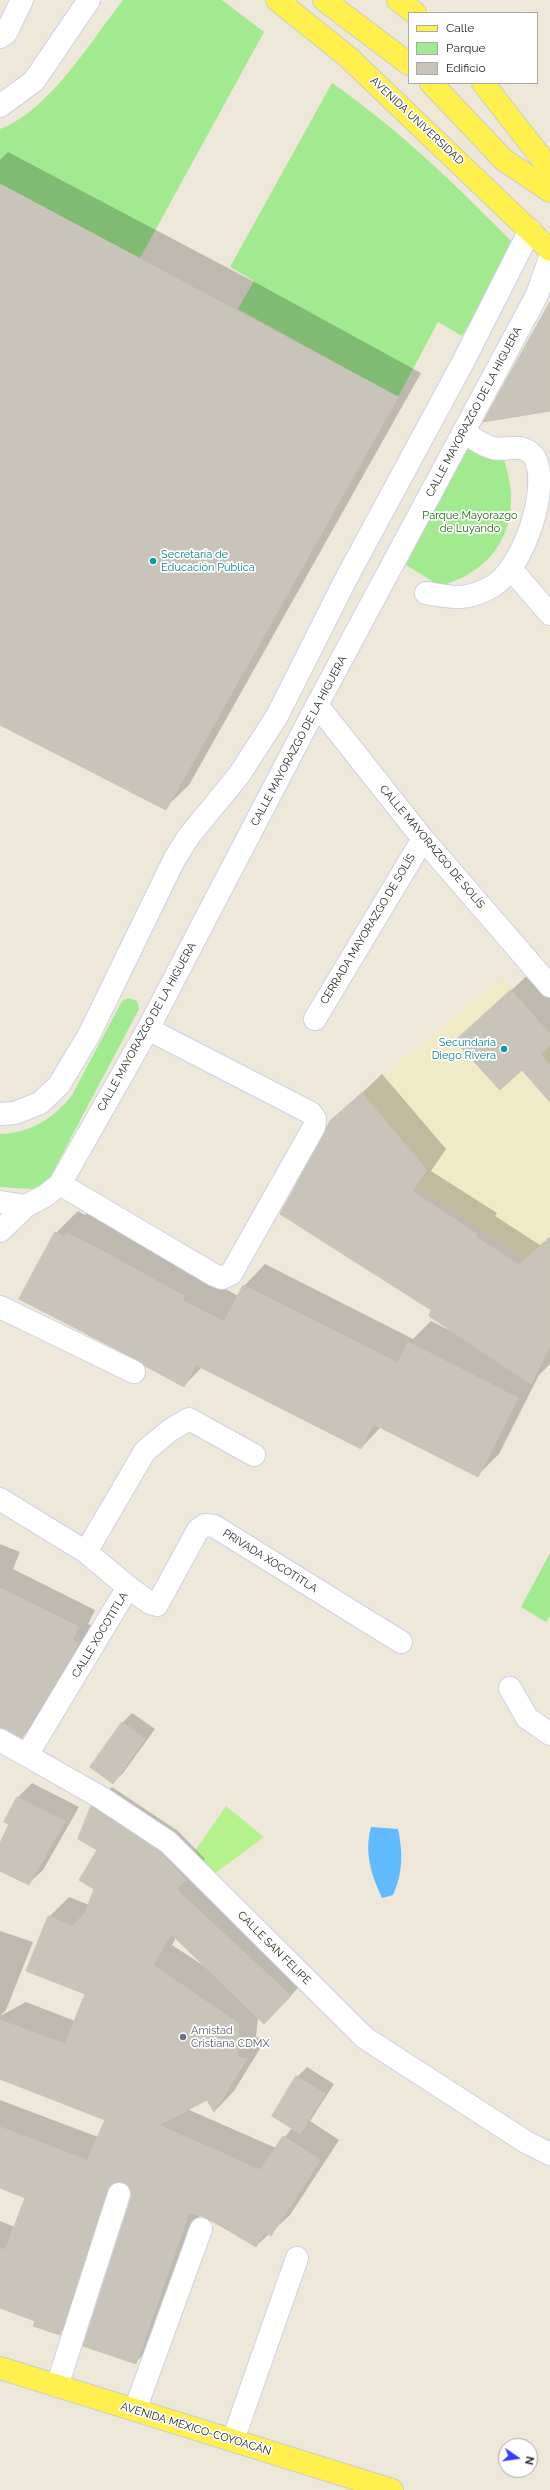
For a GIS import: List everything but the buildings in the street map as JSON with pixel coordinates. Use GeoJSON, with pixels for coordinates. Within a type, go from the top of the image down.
{"type":"FeatureCollection","features":[{"type":"Feature","properties":{"kind":"main road","name":"AVENIDA UNIVERSIDAD"},"geometry":{"type":"LineString","coordinates":[[277,0],[348,57],[550,250]]}},
{"type":"Feature","properties":{"kind":"main road"},"geometry":{"type":"LineString","coordinates":[[324,0],[408,63]]}},
{"type":"Feature","properties":{"kind":"main road"},"geometry":{"type":"LineString","coordinates":[[398,0],[414,12]]}},
{"type":"Feature","properties":{"kind":"main road"},"geometry":{"type":"LineString","coordinates":[[432,84],[504,160],[550,191]]}},
{"type":"Feature","properties":{"kind":"main road"},"geometry":{"type":"LineString","coordinates":[[484,84],[550,169]]}},
{"type":"Feature","properties":{"kind":"main road","name":"AVENIDA MÉXICO-COYOACÁN"},"geometry":{"type":"LineString","coordinates":[[0,2368],[392,2490]]}},
{"type":"Feature","properties":{"kind":"street"},"geometry":{"type":"LineString","coordinates":[[0,37],[6,33],[22,0]]}},
{"type":"Feature","properties":{"kind":"street"},"geometry":{"type":"LineString","coordinates":[[0,106],[34,81],[89,0]]}},
{"type":"Feature","properties":{"kind":"street"},"geometry":{"type":"LineString","coordinates":[[0,1114],[28,1109],[50,1095],[59,1085],[85,1041],[175,858],[189,836],[239,775],[277,716],[347,577],[462,364],[530,230]]}},
{"type":"Feature","properties":{"kind":"street","name":"CALLE MAYORAZGO DE LA HIGUERA"},"geometry":{"type":"LineString","coordinates":[[0,1231],[26,1206],[45,1196],[60,1184],[148,1029],[317,705],[537,295],[550,258]]}},
{"type":"Feature","properties":{"kind":"street"},"geometry":{"type":"LineString","coordinates":[[426,593],[456,598],[470,596],[494,585],[511,569],[537,519],[541,487],[540,473],[536,459],[527,450],[508,447],[493,449],[464,432]]}},
{"type":"Feature","properties":{"kind":"street"},"geometry":{"type":"LineString","coordinates":[[511,569],[550,614]]}},
{"type":"Feature","properties":{"kind":"street","name":"CALLE MAYORAZGO DE SOLÍS"},"geometry":{"type":"LineString","coordinates":[[317,705],[422,839],[550,986]]}},
{"type":"Feature","properties":{"kind":"street","name":"CERRADA MAYORAZGO DE SOLÍS"},"geometry":{"type":"LineString","coordinates":[[315,1019],[422,839]]}},
{"type":"Feature","properties":{"kind":"street"},"geometry":{"type":"LineString","coordinates":[[60,1184],[222,1278],[230,1274],[314,1127],[315,1119],[311,1113],[148,1029]]}},
{"type":"Feature","properties":{"kind":"street"},"geometry":{"type":"LineString","coordinates":[[0,1202],[26,1206]]}},
{"type":"Feature","properties":{"kind":"street"},"geometry":{"type":"LineString","coordinates":[[0,1307],[134,1372]]}},
{"type":"Feature","properties":{"kind":"street"},"geometry":{"type":"LineString","coordinates":[[86,1552],[145,1451],[169,1431],[189,1419],[254,1455]]}},
{"type":"Feature","properties":{"kind":"street","name":"CALLE XOCOTITLA"},"geometry":{"type":"LineString","coordinates":[[0,1499],[86,1552],[128,1587],[27,1755]]}},
{"type":"Feature","properties":{"kind":"street","name":"PRIVADA XOCOTITLA"},"geometry":{"type":"LineString","coordinates":[[128,1587],[150,1603],[157,1604],[198,1530],[206,1525],[214,1526],[401,1642]]}},
{"type":"Feature","properties":{"kind":"street"},"geometry":{"type":"LineString","coordinates":[[510,1688],[527,1718],[550,1734]]}},
{"type":"Feature","properties":{"kind":"street","name":"CALLE SAN FELIPE"},"geometry":{"type":"LineString","coordinates":[[0,1740],[100,1797],[168,1842],[365,2038],[526,2142],[550,2154]]}},
{"type":"Feature","properties":{"kind":"street"},"geometry":{"type":"LineString","coordinates":[[57,2386],[119,2194]]}},
{"type":"Feature","properties":{"kind":"street"},"geometry":{"type":"LineString","coordinates":[[135,2410],[201,2229]]}},
{"type":"Feature","properties":{"kind":"street"},"geometry":{"type":"LineString","coordinates":[[233,2440],[297,2258]]}},
{"type":"Feature","properties":{"kind":"shaded area"},"geometry":{"type":"Polygon","coordinates":[[[502,977],[550,1034],[550,1276],[326,1128],[331,1120],[361,1093],[502,977]]]}},
{"type":"Feature","properties":{"kind":"green space"},"geometry":{"type":"Polygon","coordinates":[[[123,0],[222,0],[264,32],[140,258],[0,184],[0,129],[18,120],[36,107],[52,91],[83,54],[123,0]]]}},
{"type":"Feature","properties":{"kind":"green space"},"geometry":{"type":"Polygon","coordinates":[[[332,83],[405,140],[471,201],[515,245],[462,336],[438,322],[398,397],[238,309],[254,281],[230,267],[332,83]]]}},
{"type":"Feature","properties":{"kind":"green space","name":"Parque Mayorazgo de Luyando"},"geometry":{"type":"Polygon","coordinates":[[[469,443],[504,460],[509,482],[511,502],[509,521],[502,539],[492,554],[479,567],[461,578],[440,586],[406,565],[469,443]]]}},
{"type":"Feature","properties":{"kind":"green space"},"geometry":{"type":"Polygon","coordinates":[[[129,998],[137,1001],[139,1009],[46,1185],[30,1189],[0,1187],[0,1134],[22,1131],[31,1128],[49,1118],[65,1104],[72,1095],[122,1001],[129,998]]]}},
{"type":"Feature","properties":{"kind":"green space"},"geometry":{"type":"Polygon","coordinates":[[[550,1553],[550,1616],[546,1622],[521,1607],[550,1553]]]}},
{"type":"Feature","properties":{"kind":"green space"},"geometry":{"type":"Polygon","coordinates":[[[226,1806],[264,1837],[214,1874],[195,1851],[226,1806]]]}},
{"type":"Feature","properties":{"kind":"water"},"geometry":{"type":"Polygon","coordinates":[[[371,1827],[398,1829],[400,1838],[401,1862],[399,1879],[393,1895],[382,1898],[370,1863],[368,1846],[371,1827]]]}},
{"type":"Feature","properties":{"kind":"place","name":"Secretaría de Educación Pública"},"geometry":{"type":"Point","coordinates":[153,561]}},
{"type":"Feature","properties":{"kind":"place","name":"Secundaria Diego Rivera"},"geometry":{"type":"Point","coordinates":[504,1049]}},
{"type":"Feature","properties":{"kind":"place","name":"Amistad Cristiana CDMX"},"geometry":{"type":"Point","coordinates":[183,2037]}}]}
